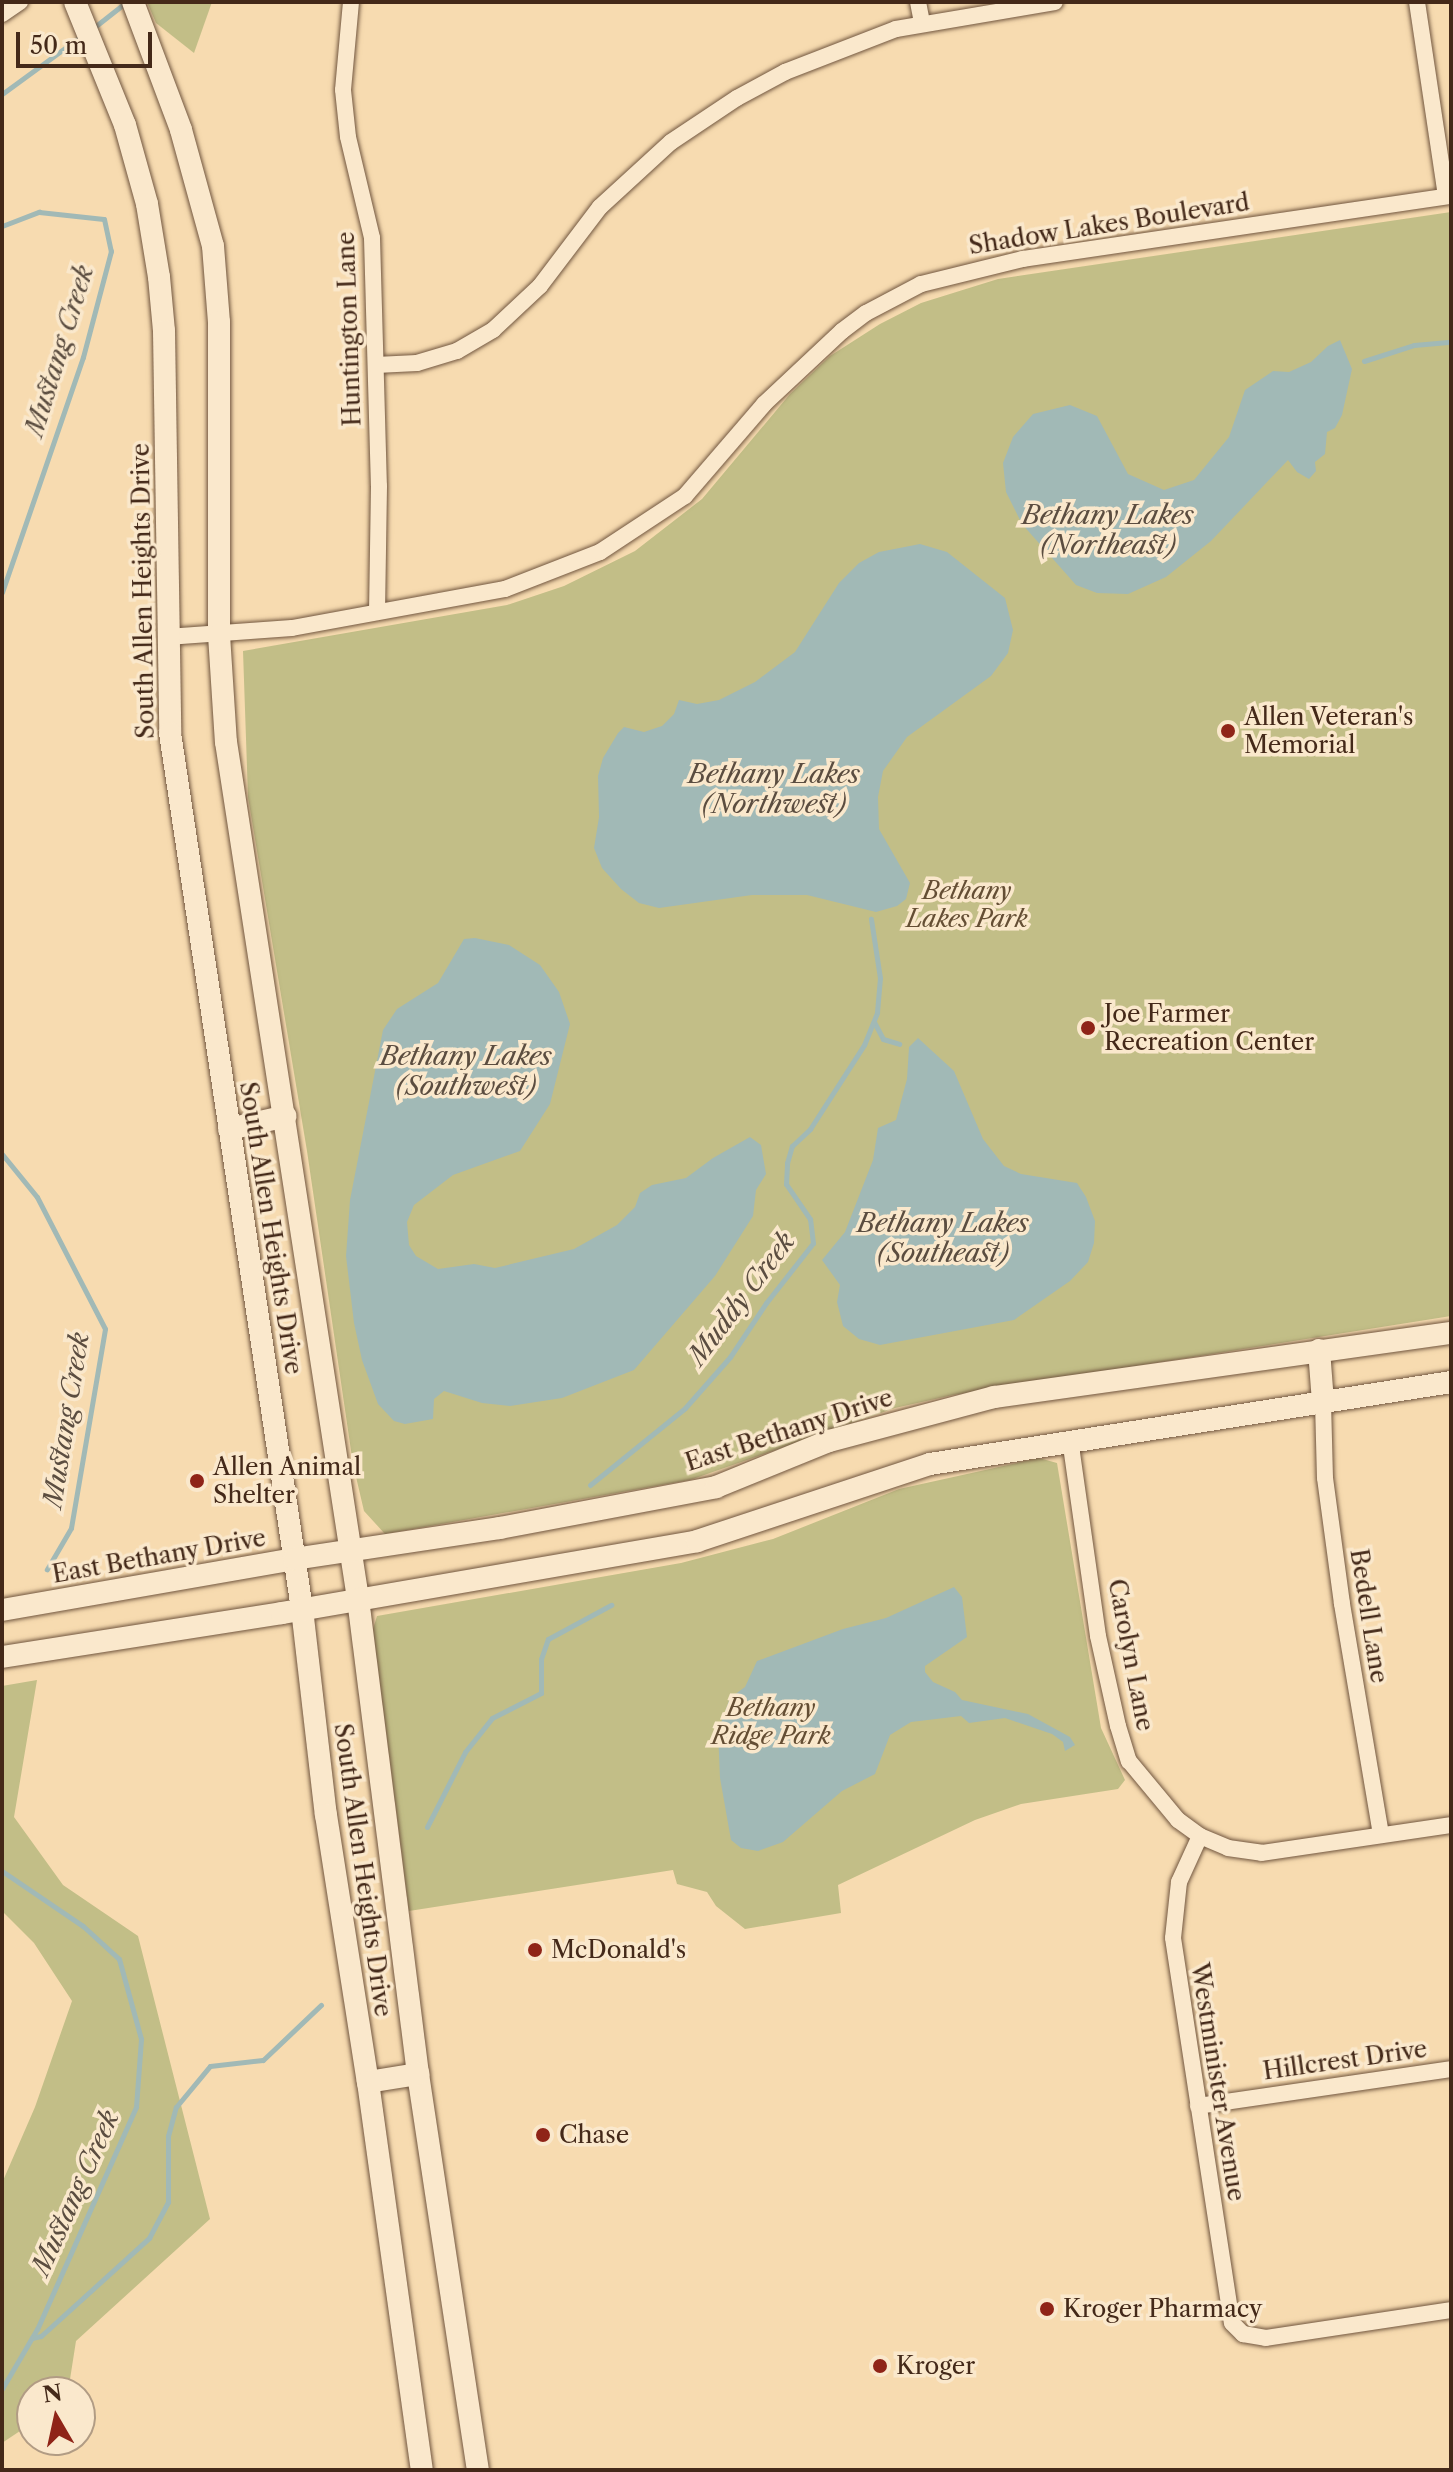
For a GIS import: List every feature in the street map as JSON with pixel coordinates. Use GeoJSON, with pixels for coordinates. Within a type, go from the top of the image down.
{"type":"FeatureCollection","features":[{"type":"Feature","properties":{"kind":"main road","name":"South Allen Heights Drive"},"geometry":{"type":"LineString","coordinates":[[75,2],[125,125],[147,204],[159,277],[164,331],[170,733],[302,1609],[326,1815],[368,2082],[422,2470]]}},
{"type":"Feature","properties":{"kind":"main road","name":"South Allen Heights Drive"},"geometry":{"type":"LineString","coordinates":[[133,2],[181,130],[213,246],[219,322],[219,635],[228,757],[286,1116],[358,1599],[418,2074],[478,2470]]}},
{"type":"Feature","properties":{"kind":"main road"},"geometry":{"type":"LineString","coordinates":[[229,1129],[286,1116]]}},
{"type":"Feature","properties":{"kind":"main road","name":"East Bethany Drive"},"geometry":{"type":"LineString","coordinates":[[2,1610],[294,1559],[500,1528],[716,1487],[829,1441],[994,1397],[1451,1333]]}},
{"type":"Feature","properties":{"kind":"main road"},"geometry":{"type":"LineString","coordinates":[[1319,1350],[1323,1402]]}},
{"type":"Feature","properties":{"kind":"main road"},"geometry":{"type":"LineString","coordinates":[[2,1657],[697,1541],[930,1464],[1070,1439],[1451,1382]]}},
{"type":"Feature","properties":{"kind":"main road"},"geometry":{"type":"LineString","coordinates":[[368,2082],[418,2074]]}},
{"type":"Feature","properties":{"kind":"main road"},"geometry":{"type":"LineString","coordinates":[[415,2426],[432,2470]]}},
{"type":"Feature","properties":{"kind":"street"},"geometry":{"type":"LineString","coordinates":[[2,14],[20,2]]}},
{"type":"Feature","properties":{"kind":"street","name":"Huntington Lane"},"geometry":{"type":"LineString","coordinates":[[351,2],[343,90],[348,137],[372,238],[377,610]]}},
{"type":"Feature","properties":{"kind":"street"},"geometry":{"type":"LineString","coordinates":[[918,2],[922,22]]}},
{"type":"Feature","properties":{"kind":"street"},"geometry":{"type":"LineString","coordinates":[[376,365],[431,359],[457,351],[493,330],[540,286],[600,207],[671,142],[737,98],[824,55],[922,22],[1055,2]]}},
{"type":"Feature","properties":{"kind":"street"},"geometry":{"type":"LineString","coordinates":[[1417,2],[1448,196]]}},
{"type":"Feature","properties":{"kind":"street","name":"Shadow Lakes Boulevard"},"geometry":{"type":"LineString","coordinates":[[167,637],[292,628],[505,589],[600,552],[685,496],[764,404],[842,331],[866,313],[921,284],[1023,259],[1448,196]]}},
{"type":"Feature","properties":{"kind":"street","name":"Bedell Lane"},"geometry":{"type":"LineString","coordinates":[[1323,1402],[1325,1478],[1381,1835]]}},
{"type":"Feature","properties":{"kind":"street","name":"Carolyn Lane"},"geometry":{"type":"LineString","coordinates":[[1070,1439],[1098,1636],[1109,1691],[1129,1761],[1178,1820],[1200,1836],[1228,1848],[1262,1853],[1451,1825]]}},
{"type":"Feature","properties":{"kind":"street","name":"Westminister Avenue"},"geometry":{"type":"LineString","coordinates":[[1200,1836],[1179,1882],[1173,1938],[1228,2315],[1243,2334],[1252,2338],[1451,2310]]}},
{"type":"Feature","properties":{"kind":"street","name":"Hillcrest Drive"},"geometry":{"type":"LineString","coordinates":[[1198,2106],[1451,2069]]}},
{"type":"Feature","properties":{"kind":"green space"},"geometry":{"type":"Polygon","coordinates":[[[147,2],[212,2],[194,53],[156,23],[147,2]]]}},
{"type":"Feature","properties":{"kind":"green space","name":"Bethany Lakes Park"},"geometry":{"type":"Polygon","coordinates":[[[1451,212],[1451,1316],[953,1395],[895,1408],[690,1480],[385,1534],[364,1511],[353,1464],[307,1151],[248,797],[243,651],[507,605],[564,586],[635,551],[702,499],[790,394],[830,356],[880,324],[921,303],[998,279],[1451,212]]]}},
{"type":"Feature","properties":{"kind":"green space","name":"Bethany Ridge Park"},"geometry":{"type":"Polygon","coordinates":[[[1039,1458],[1057,1463],[1101,1728],[1125,1780],[1118,1789],[1021,1804],[975,1820],[838,1885],[841,1913],[745,1929],[716,1906],[707,1892],[677,1884],[673,1870],[409,1911],[373,1629],[377,1616],[681,1563],[773,1539],[899,1489],[1039,1458]]]}},
{"type":"Feature","properties":{"kind":"green space"},"geometry":{"type":"Polygon","coordinates":[[[37,1680],[14,1817],[63,1885],[138,1936],[210,2219],[76,2341],[71,2376],[16,2376],[16,2434],[2,2443],[2,2183],[35,2107],[72,2001],[34,1943],[2,1911],[2,1686],[37,1680]]]}},
{"type":"Feature","properties":{"kind":"water","name":"Bethany Lakes (Northeast)"},"geometry":{"type":"Polygon","coordinates":[[[1340,340],[1352,369],[1342,415],[1335,428],[1327,432],[1325,454],[1315,462],[1316,471],[1309,479],[1297,472],[1288,460],[1211,541],[1166,577],[1128,594],[1097,593],[1076,585],[1022,524],[1006,492],[1003,463],[1013,437],[1033,414],[1070,405],[1097,416],[1128,474],[1164,490],[1194,480],[1229,437],[1245,390],[1273,371],[1289,372],[1311,362],[1328,346],[1340,340]]]}},
{"type":"Feature","properties":{"kind":"water","name":"Bethany Lakes (Northwest)"},"geometry":{"type":"Polygon","coordinates":[[[920,544],[947,552],[1005,598],[1013,630],[1008,653],[991,676],[907,737],[883,771],[878,797],[879,829],[910,883],[906,899],[897,906],[876,912],[807,895],[752,895],[659,908],[639,903],[621,889],[602,868],[594,848],[599,817],[598,776],[603,758],[618,733],[624,727],[644,732],[662,726],[674,714],[679,700],[697,704],[719,700],[755,682],[795,652],[839,583],[859,563],[879,552],[920,544]]]}},
{"type":"Feature","properties":{"kind":"water","name":"Bethany Lakes (Southwest)"},"geometry":{"type":"Polygon","coordinates":[[[475,938],[509,945],[540,965],[559,992],[570,1024],[550,1104],[520,1151],[453,1175],[414,1205],[407,1222],[409,1245],[416,1256],[438,1269],[474,1264],[495,1268],[574,1249],[617,1225],[635,1207],[640,1193],[652,1185],[686,1178],[750,1137],[761,1145],[766,1174],[756,1190],[753,1216],[715,1276],[634,1370],[562,1398],[510,1406],[482,1403],[444,1391],[434,1399],[433,1419],[405,1424],[394,1421],[378,1404],[362,1360],[346,1256],[350,1200],[383,1030],[397,1009],[438,983],[464,939],[475,938]]]}},
{"type":"Feature","properties":{"kind":"water","name":"Bethany Lakes (Southeast)"},"geometry":{"type":"Polygon","coordinates":[[[918,1038],[954,1071],[983,1139],[1004,1166],[1021,1174],[1077,1183],[1095,1221],[1094,1243],[1088,1262],[1070,1281],[1014,1320],[880,1345],[859,1339],[843,1326],[837,1302],[840,1285],[822,1260],[845,1232],[873,1160],[878,1128],[896,1120],[907,1079],[909,1047],[918,1038]]]}},
{"type":"Feature","properties":{"kind":"water"},"geometry":{"type":"Polygon","coordinates":[[[954,1587],[962,1597],[967,1637],[925,1666],[925,1672],[933,1682],[955,1692],[962,1700],[1028,1714],[1070,1737],[1075,1745],[1065,1751],[1063,1742],[1052,1734],[1005,1718],[969,1723],[961,1716],[911,1722],[890,1735],[875,1774],[842,1791],[783,1842],[758,1851],[741,1848],[731,1840],[720,1778],[718,1731],[730,1698],[745,1687],[757,1661],[843,1629],[886,1618],[954,1587]]]}},
{"type":"Feature","properties":{"kind":"waterway","name":"Mustang Creek"},"geometry":{"type":"LineString","coordinates":[[92,29],[125,3]]}},
{"type":"Feature","properties":{"kind":"waterway","name":"Mustang Creek"},"geometry":{"type":"LineString","coordinates":[[2,94],[80,37]]}},
{"type":"Feature","properties":{"kind":"waterway","name":"Mustang Creek"},"geometry":{"type":"LineString","coordinates":[[2,226],[39,212],[104,219],[111,251],[83,357],[2,592]]}},
{"type":"Feature","properties":{"kind":"waterway","name":"Muddy Creek"},"geometry":{"type":"LineString","coordinates":[[1364,361],[1414,345],[1451,342]]}},
{"type":"Feature","properties":{"kind":"waterway","name":"Muddy Creek"},"geometry":{"type":"LineString","coordinates":[[590,1485],[685,1408],[730,1357],[766,1303],[813,1243],[810,1219],[786,1184],[787,1163],[792,1146],[810,1129],[864,1045],[877,1012],[880,978],[871,919]]}},
{"type":"Feature","properties":{"kind":"waterway","name":"Muddy Creek"},"geometry":{"type":"LineString","coordinates":[[874,1022],[883,1039],[899,1044]]}},
{"type":"Feature","properties":{"kind":"waterway","name":"Mustang Creek"},"geometry":{"type":"LineString","coordinates":[[2,1154],[37,1197],[105,1329],[71,1528],[47,1569]]}},
{"type":"Feature","properties":{"kind":"waterway","name":"Muddy Creek"},"geometry":{"type":"LineString","coordinates":[[427,1827],[465,1752],[492,1718],[541,1693],[541,1659],[548,1639],[611,1605]]}},
{"type":"Feature","properties":{"kind":"waterway","name":"Mustang Creek"},"geometry":{"type":"LineString","coordinates":[[2,1871],[83,1926],[119,1959],[141,2039],[136,2107],[37,2329],[2,2389]]}},
{"type":"Feature","properties":{"kind":"waterway","name":"Muddy Creek"},"geometry":{"type":"LineString","coordinates":[[32,2338],[41,2336],[149,2238],[168,2202],[168,2136],[176,2107],[210,2066],[263,2060],[321,2005]]}},
{"type":"Feature","properties":{"kind":"place","name":"Allen Veteran's Memorial"},"geometry":{"type":"Point","coordinates":[1228,731]}},
{"type":"Feature","properties":{"kind":"place","name":"Joe Farmer Recreation Center"},"geometry":{"type":"Point","coordinates":[1088,1028]}},
{"type":"Feature","properties":{"kind":"place","name":"Allen Animal Shelter"},"geometry":{"type":"Point","coordinates":[197,1481]}},
{"type":"Feature","properties":{"kind":"place","name":"McDonald's"},"geometry":{"type":"Point","coordinates":[535,1950]}},
{"type":"Feature","properties":{"kind":"place","name":"Chase"},"geometry":{"type":"Point","coordinates":[543,2135]}},
{"type":"Feature","properties":{"kind":"place","name":"Kroger Pharmacy"},"geometry":{"type":"Point","coordinates":[1047,2309]}},
{"type":"Feature","properties":{"kind":"place","name":"Kroger"},"geometry":{"type":"Point","coordinates":[880,2366]}}]}
